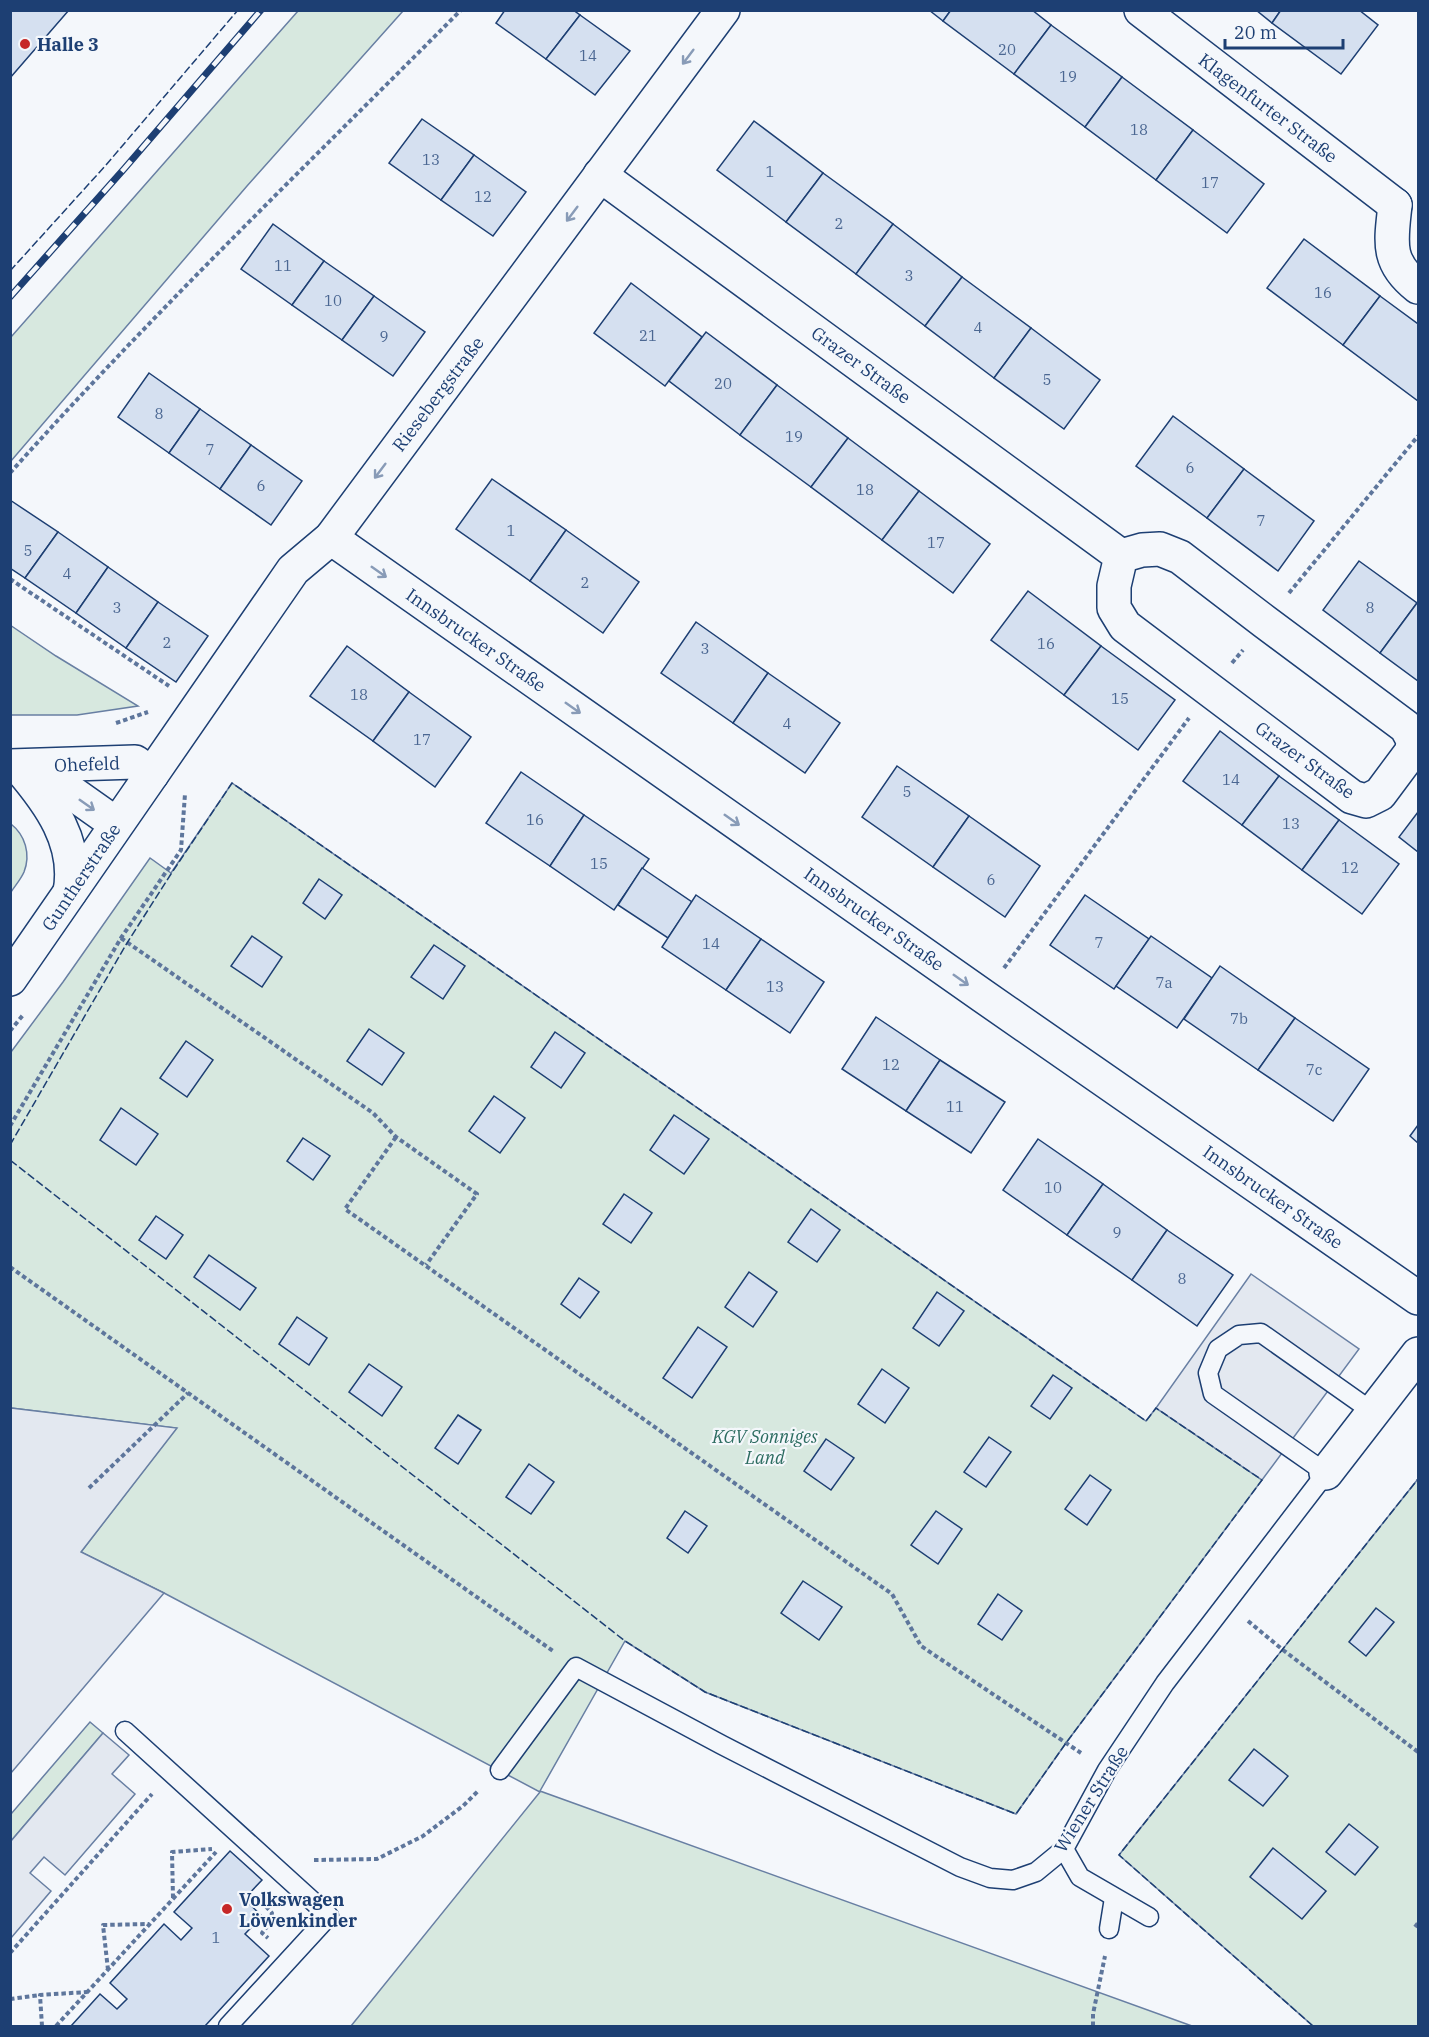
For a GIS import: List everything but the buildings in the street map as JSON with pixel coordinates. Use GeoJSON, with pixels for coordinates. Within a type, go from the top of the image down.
{"type":"FeatureCollection","features":[{"type":"Feature","properties":{"kind":"street","name":"Riesebergstraße"},"geometry":{"type":"LineString","coordinates":[[152,774],[293,570],[331,538],[723,10]]}},
{"type":"Feature","properties":{"kind":"street","name":"Klagenfurter Straße"},"geometry":{"type":"LineString","coordinates":[[1141,10],[1407,203],[1392,233],[1394,261],[1405,276],[1419,287]]}},
{"type":"Feature","properties":{"kind":"street","name":"Grazer Straße"},"geometry":{"type":"LineString","coordinates":[[600,175],[1121,556]]}},
{"type":"Feature","properties":{"kind":"street","name":"Innsbrucker Straße"},"geometry":{"type":"LineString","coordinates":[[331,538],[973,989],[1419,1298]]}},
{"type":"Feature","properties":{"kind":"street","name":"Grazer Straße"},"geometry":{"type":"LineString","coordinates":[[1160,549],[1180,557],[1406,727],[1413,740],[1412,751],[1380,794],[1366,801],[1352,797],[1125,626],[1114,609],[1114,586],[1121,556],[1142,550],[1160,549]]}},
{"type":"Feature","properties":{"kind":"street","name":"Ohefeld"},"geometry":{"type":"LineString","coordinates":[[15,767],[60,763],[135,762],[152,774]]}},
{"type":"Feature","properties":{"kind":"street","name":"Ohefeld"},"geometry":{"type":"LineString","coordinates":[[15,767],[58,783],[116,824]]}},
{"type":"Feature","properties":{"kind":"street","name":"Ohefeld"},"geometry":{"type":"LineString","coordinates":[[15,767],[51,806],[66,838],[72,865],[73,880],[70,892]]}},
{"type":"Feature","properties":{"kind":"street","name":"Guntherstraße"},"geometry":{"type":"LineString","coordinates":[[10,979],[152,774]]}},
{"type":"Feature","properties":{"kind":"street","name":"Wiener Straße"},"geometry":{"type":"LineString","coordinates":[[1326,1473],[1419,1354]]}},
{"type":"Feature","properties":{"kind":"lane"},"geometry":{"type":"LineString","coordinates":[[1326,1473],[1213,1394],[1208,1373],[1218,1349],[1239,1335],[1261,1333],[1373,1412]]}},
{"type":"Feature","properties":{"kind":"lane","name":"Wiener Straße"},"geometry":{"type":"LineString","coordinates":[[576,1667],[960,1867],[990,1878],[1013,1880],[1036,1872],[1064,1849],[1107,1770],[1165,1683],[1326,1473]]}},
{"type":"Feature","properties":{"kind":"lane"},"geometry":{"type":"LineString","coordinates":[[500,1770],[576,1667]]}},
{"type":"Feature","properties":{"kind":"lane"},"geometry":{"type":"LineString","coordinates":[[125,1731],[329,1916],[228,2026]]}},
{"type":"Feature","properties":{"kind":"lane"},"geometry":{"type":"LineString","coordinates":[[1064,1849],[1080,1876],[1149,1917]]}},
{"type":"Feature","properties":{"kind":"lane"},"geometry":{"type":"LineString","coordinates":[[1109,1929],[1114,1898]]}},
{"type":"Feature","properties":{"kind":"path"},"geometry":{"type":"LineString","coordinates":[[10,473],[75,401],[209,261],[461,10]]}},
{"type":"Feature","properties":{"kind":"path"},"geometry":{"type":"LineString","coordinates":[[10,579],[198,705]]}},
{"type":"Feature","properties":{"kind":"path"},"geometry":{"type":"LineString","coordinates":[[110,724],[151,711]]}},
{"type":"Feature","properties":{"kind":"path"},"geometry":{"type":"LineString","coordinates":[[10,1126],[121,938],[181,850],[185,788]]}},
{"type":"Feature","properties":{"kind":"path"},"geometry":{"type":"LineString","coordinates":[[121,938],[373,1113],[396,1137],[477,1194],[426,1265]]}},
{"type":"Feature","properties":{"kind":"path"},"geometry":{"type":"LineString","coordinates":[[396,1137],[345,1209],[892,1594],[921,1646],[1107,1770]]}},
{"type":"Feature","properties":{"kind":"path"},"geometry":{"type":"LineString","coordinates":[[10,1267],[576,1667]]}},
{"type":"Feature","properties":{"kind":"path"},"geometry":{"type":"LineString","coordinates":[[88,1488],[188,1393]]}},
{"type":"Feature","properties":{"kind":"path"},"geometry":{"type":"LineString","coordinates":[[1227,1603],[1283,1650],[1419,1752]]}},
{"type":"Feature","properties":{"kind":"path"},"geometry":{"type":"LineString","coordinates":[[56,2026],[173,1899],[218,1849],[172,1852],[173,1899]]}},
{"type":"Feature","properties":{"kind":"path"},"geometry":{"type":"LineString","coordinates":[[108,1970],[103,1925],[150,1924]]}},
{"type":"Feature","properties":{"kind":"path"},"geometry":{"type":"LineString","coordinates":[[1093,2026],[1093,2014],[1109,1929]]}},
{"type":"Feature","properties":{"kind":"path"},"geometry":{"type":"LineString","coordinates":[[10,1999],[87,1992]]}},
{"type":"Feature","properties":{"kind":"path"},"geometry":{"type":"LineString","coordinates":[[40,1995],[42,2026]]}},
{"type":"Feature","properties":{"kind":"green space"},"geometry":{"type":"Polygon","coordinates":[[[298,11],[403,11],[247,186],[11,461],[11,337],[298,11]]]}},
{"type":"Feature","properties":{"kind":"green space"},"geometry":{"type":"Polygon","coordinates":[[[10,625],[138,706],[77,715],[11,715],[10,625]]]}},
{"type":"Feature","properties":{"kind":"green space","name":"KGV Sonniges Land"},"geometry":{"type":"Polygon","coordinates":[[[232,783],[1146,1421],[1156,1408],[1262,1480],[1066,1743],[1016,1814],[705,1692],[625,1641],[540,1791],[1192,2026],[351,2026],[540,1792],[164,1593],[81,1552],[176,1428],[11,1408],[11,1052],[150,858],[171,873],[232,783]]]}},
{"type":"Feature","properties":{"kind":"green space"},"geometry":{"type":"Polygon","coordinates":[[[11,824],[23,839],[27,858],[24,872],[11,892],[11,824]]]}},
{"type":"Feature","properties":{"kind":"green space"},"geometry":{"type":"Polygon","coordinates":[[[1418,1479],[1418,2026],[1313,2026],[1119,1855],[1418,1479]]]}},
{"type":"Feature","properties":{"kind":"green space"},"geometry":{"type":"Polygon","coordinates":[[[90,1722],[103,1733],[11,1841],[11,1814],[90,1722]]]}},
{"type":"Feature","properties":{"kind":"shaded area"},"geometry":{"type":"Polygon","coordinates":[[[1251,1274],[1359,1349],[1262,1480],[1156,1408],[1251,1274]]]}},
{"type":"Feature","properties":{"kind":"shaded area"},"geometry":{"type":"Polygon","coordinates":[[[11,1408],[177,1428],[81,1552],[164,1593],[11,1773],[11,1408]]]}},
{"type":"Feature","properties":{"kind":"shaded area"},"geometry":{"type":"Polygon","coordinates":[[[103,1733],[129,1755],[112,1774],[135,1794],[65,1875],[44,1857],[30,1873],[51,1891],[11,1938],[11,1841],[103,1733]]]}},
{"type":"Feature","properties":{"kind":"railway"},"geometry":{"type":"LineString","coordinates":[[10,297],[261,10]]}},
{"type":"Feature","properties":{"kind":"fence"},"geometry":{"type":"LineString","coordinates":[[10,271],[106,165],[238,10]]}},
{"type":"Feature","properties":{"kind":"fence"},"geometry":{"type":"LineString","coordinates":[[10,1145],[127,943],[232,783],[1146,1421],[1156,1408],[1262,1480],[1066,1743],[1016,1814],[705,1692],[625,1641],[10,1160]]}},
{"type":"Feature","properties":{"kind":"fence"},"geometry":{"type":"LineString","coordinates":[[1313,2026],[1119,1855],[1418,1479]]}},
{"type":"Feature","properties":{"kind":"place","name":"Halle 3"},"geometry":{"type":"Point","coordinates":[25,44]}},
{"type":"Feature","properties":{"kind":"place","name":"Volkswagen Löwenkinder"},"geometry":{"type":"Point","coordinates":[227,1909]}}]}
